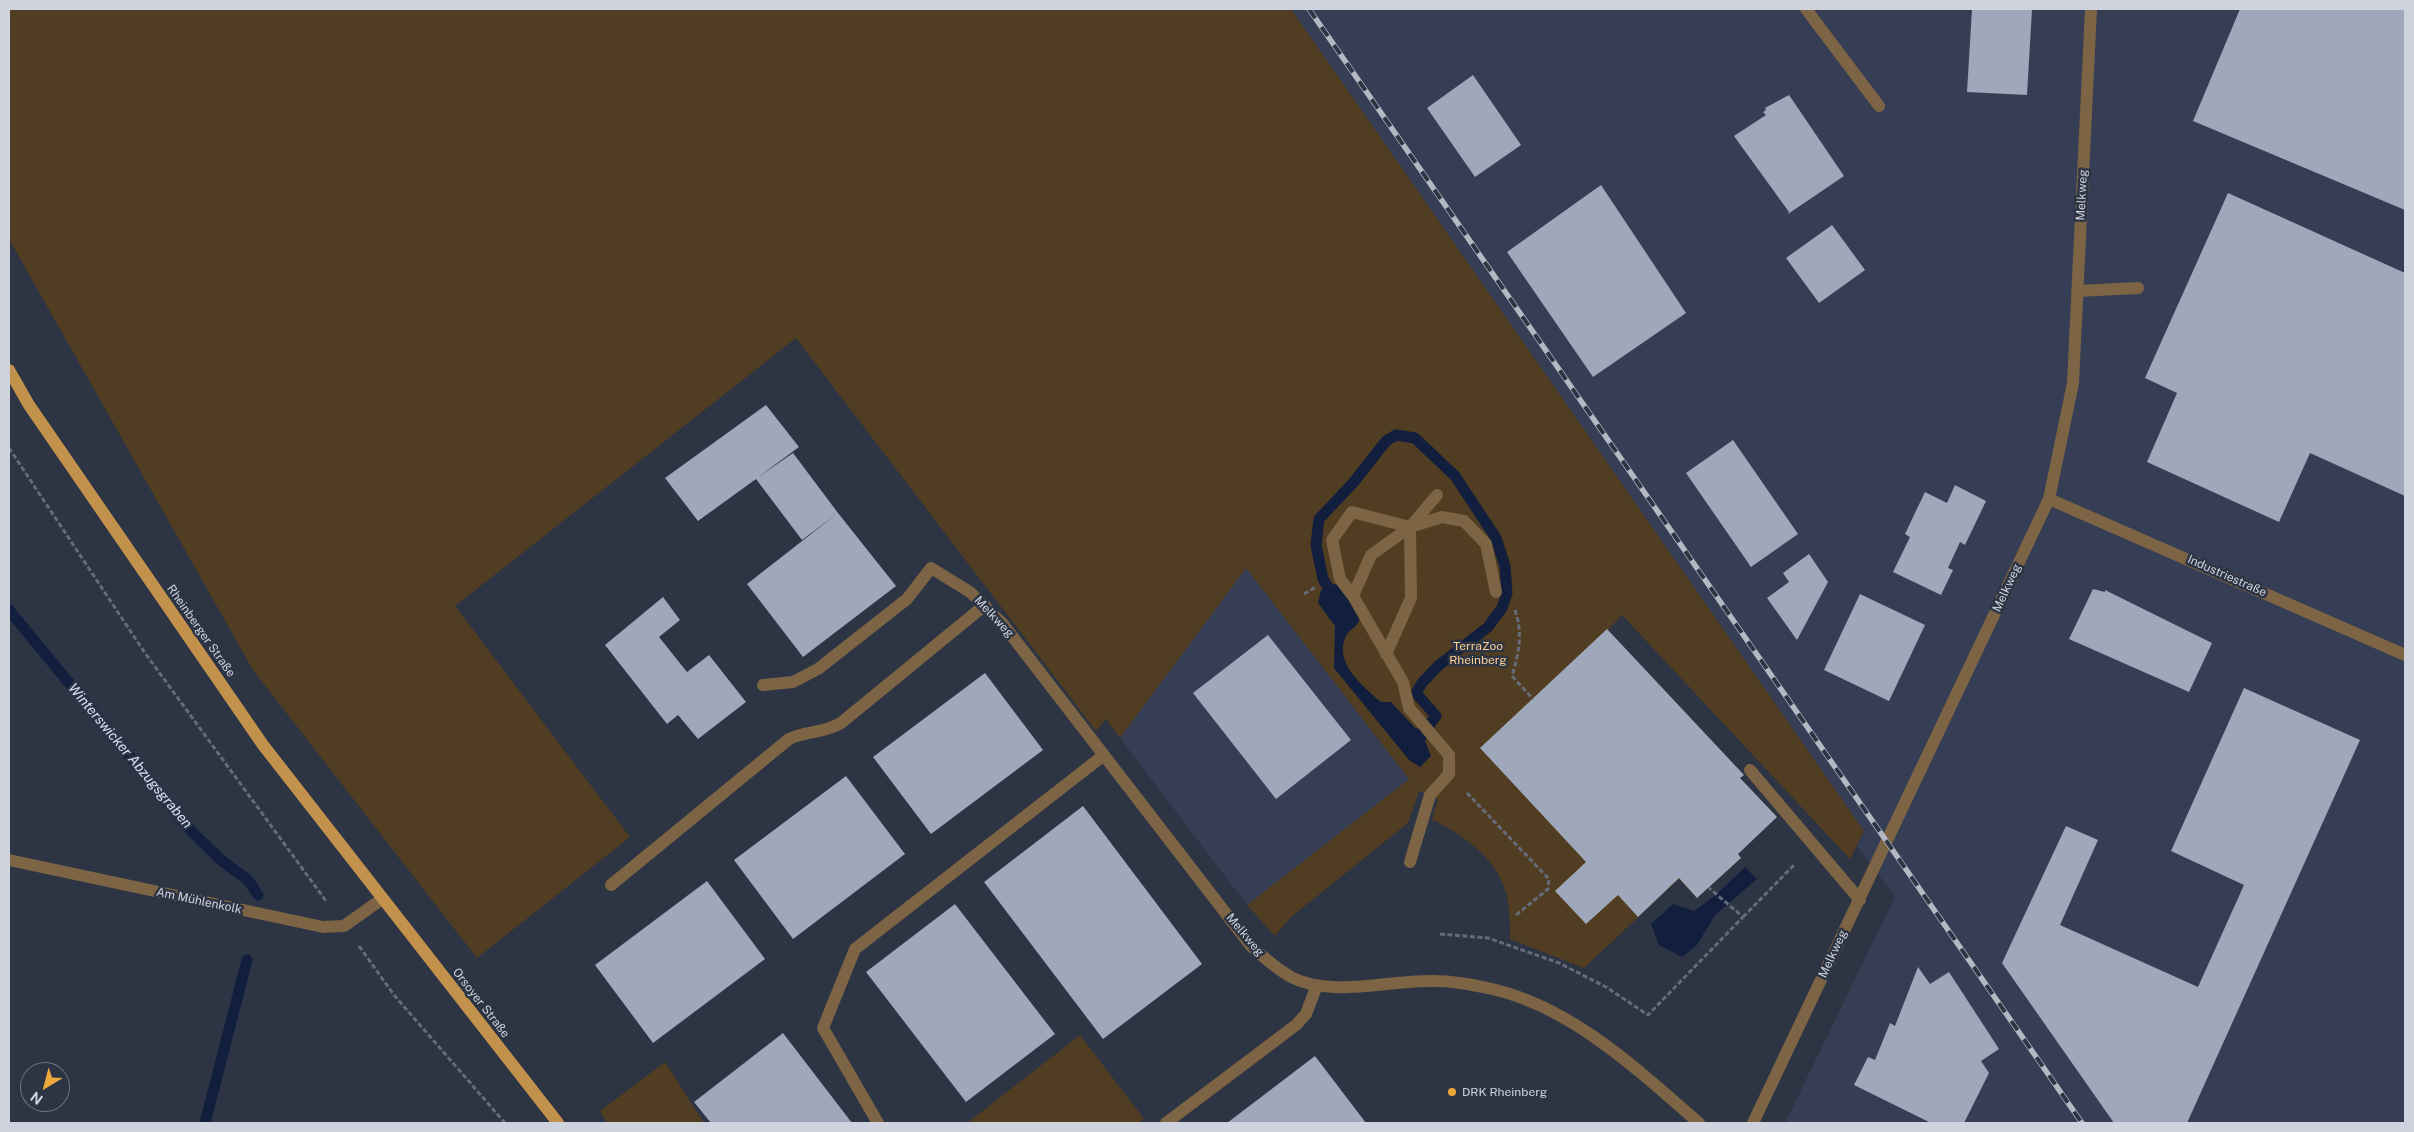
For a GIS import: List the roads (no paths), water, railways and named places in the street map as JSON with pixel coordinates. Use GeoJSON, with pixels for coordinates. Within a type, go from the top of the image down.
{"type":"FeatureCollection","features":[{"type":"Feature","properties":{"kind":"main road","name":"Rheinberger Straße"},"geometry":{"type":"LineString","coordinates":[[9,370],[29,405],[263,745],[382,900]]}},
{"type":"Feature","properties":{"kind":"main road","name":"Orsoyer Straße"},"geometry":{"type":"LineString","coordinates":[[382,900],[558,1123]]}},
{"type":"Feature","properties":{"kind":"street"},"geometry":{"type":"LineString","coordinates":[[1806,9],[1879,106]]}},
{"type":"Feature","properties":{"kind":"street","name":"Melkweg"},"geometry":{"type":"LineString","coordinates":[[1753,1123],[2049,499],[2073,383],[2091,9]]}},
{"type":"Feature","properties":{"kind":"street"},"geometry":{"type":"LineString","coordinates":[[2077,291],[2138,288]]}},
{"type":"Feature","properties":{"kind":"street"},"geometry":{"type":"LineString","coordinates":[[1353,596],[1371,554],[1410,527],[1437,495]]}},
{"type":"Feature","properties":{"kind":"street","name":"Industriestraße"},"geometry":{"type":"LineString","coordinates":[[2049,499],[2405,655]]}},
{"type":"Feature","properties":{"kind":"street"},"geometry":{"type":"LineString","coordinates":[[1410,862],[1430,795],[1449,774],[1449,755],[1431,731],[1409,708],[1402,682],[1353,596],[1340,579],[1332,540],[1352,512],[1410,527],[1442,517],[1464,521],[1486,544],[1496,592]]}},
{"type":"Feature","properties":{"kind":"street"},"geometry":{"type":"LineString","coordinates":[[1386,654],[1411,598],[1410,527]]}},
{"type":"Feature","properties":{"kind":"street","name":"Melkweg"},"geometry":{"type":"LineString","coordinates":[[764,685],[793,682],[818,670],[907,599],[930,568],[955,581],[985,605],[1002,623],[1251,946],[1274,968],[1295,979],[1317,985],[1345,986],[1436,981],[1492,989],[1534,1003],[1579,1028],[1618,1054],[1699,1123]]}},
{"type":"Feature","properties":{"kind":"street"},"geometry":{"type":"LineString","coordinates":[[611,885],[789,739],[800,734],[821,732],[841,723],[985,605]]}},
{"type":"Feature","properties":{"kind":"street"},"geometry":{"type":"LineString","coordinates":[[878,1123],[822,1028],[855,949],[1104,755]]}},
{"type":"Feature","properties":{"kind":"street"},"geometry":{"type":"LineString","coordinates":[[1750,770],[1860,900]]}},
{"type":"Feature","properties":{"kind":"street","name":"Am Mühlenkolk"},"geometry":{"type":"LineString","coordinates":[[9,860],[323,928],[344,926],[382,900]]}},
{"type":"Feature","properties":{"kind":"street"},"geometry":{"type":"LineString","coordinates":[[1166,1123],[1296,1025],[1306,1014],[1317,985]]}},
{"type":"Feature","properties":{"kind":"waterway"},"geometry":{"type":"LineString","coordinates":[[1328,587],[1323,579],[1316,545],[1319,519],[1353,483],[1386,441],[1396,435],[1415,438],[1455,476],[1496,538],[1505,566],[1507,593],[1502,608],[1488,627],[1438,666],[1422,683],[1416,693],[1436,716],[1424,732]]}},
{"type":"Feature","properties":{"kind":"waterway","name":"Winterswicker Abzugsgraben"},"geometry":{"type":"LineString","coordinates":[[9,610],[192,832],[221,860],[248,880],[258,895]]}},
{"type":"Feature","properties":{"kind":"waterway","name":"Winterswicker Abzugsgraben"},"geometry":{"type":"LineString","coordinates":[[205,1123],[247,960]]}},
{"type":"Feature","properties":{"kind":"railway"},"geometry":{"type":"LineString","coordinates":[[1309,9],[2082,1123]]}},
{"type":"Feature","properties":{"kind":"place","name":"DRK Rheinberg"},"geometry":{"type":"Point","coordinates":[1452,1092]}},
{"type":"Feature","properties":{"kind":"park label","name":"TerraZoo Rheinberg"},"geometry":{"type":"Point","coordinates":[1478,653]}}]}
